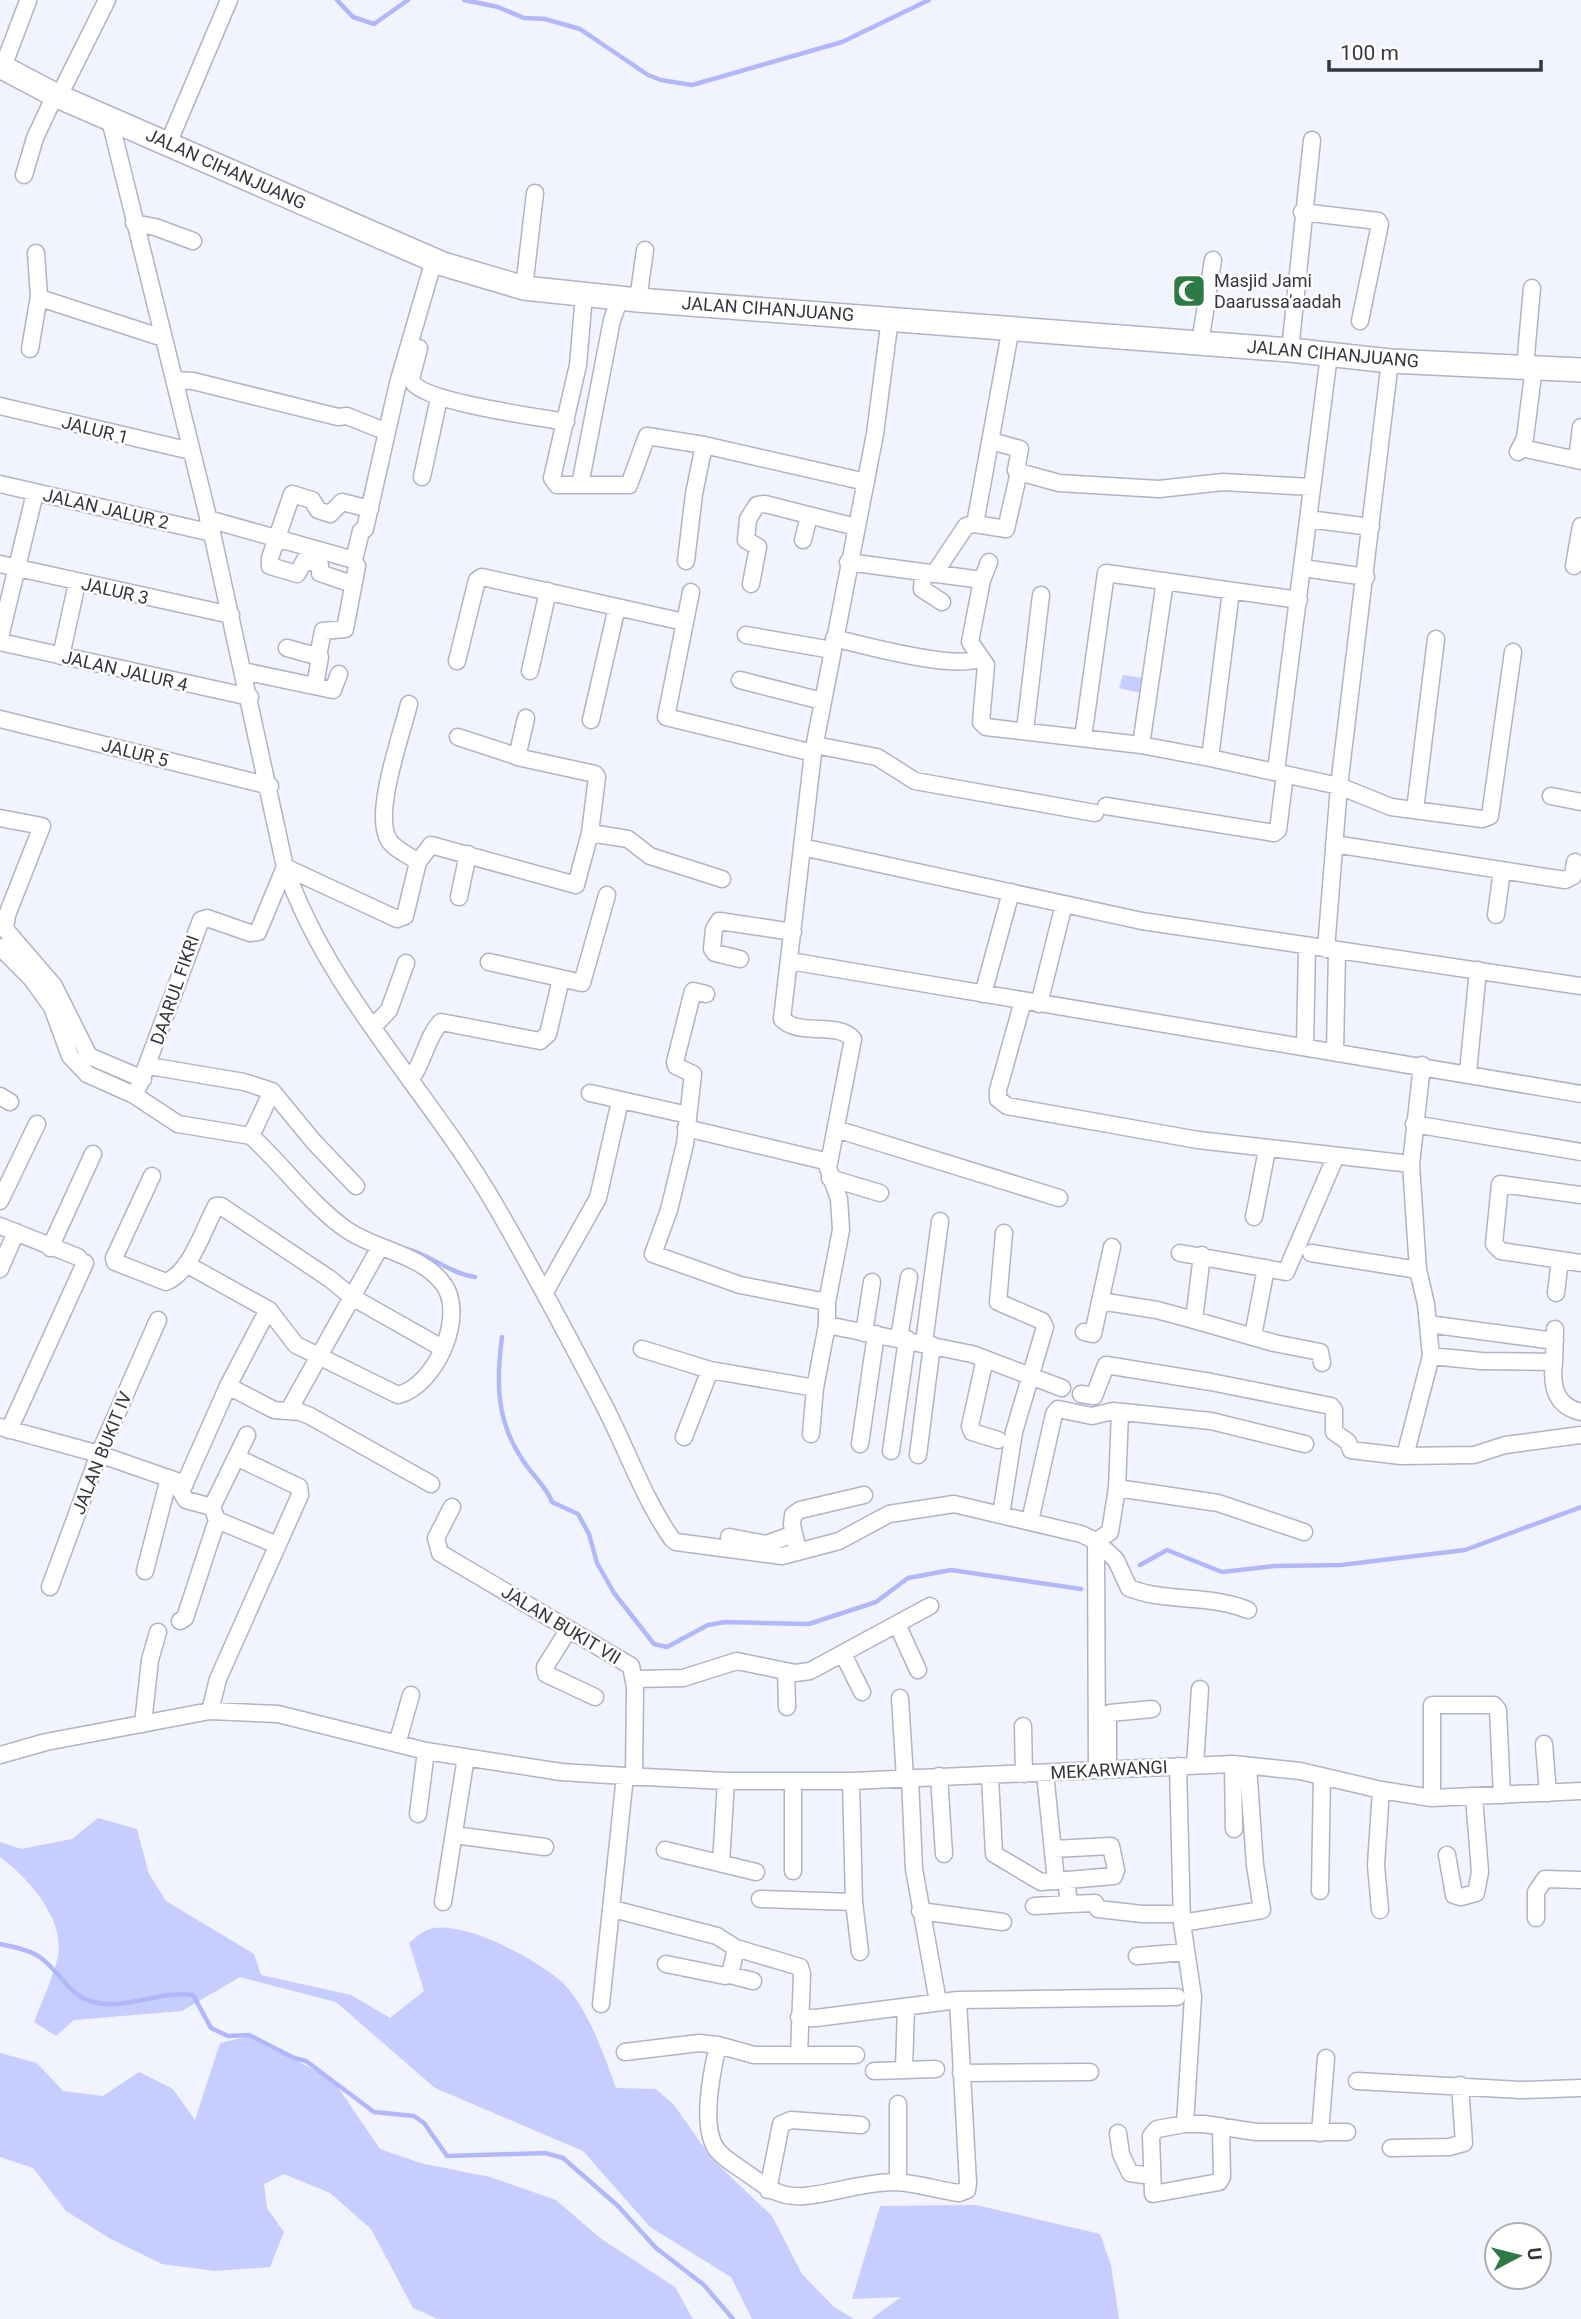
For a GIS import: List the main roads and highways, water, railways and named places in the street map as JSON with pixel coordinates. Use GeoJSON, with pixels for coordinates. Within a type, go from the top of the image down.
{"type":"FeatureCollection","features":[{"type":"Feature","properties":{"kind":"main road","name":"JALAN CIHANJUANG"},"geometry":{"type":"LineString","coordinates":[[2,66],[57,95],[438,262],[524,288],[629,299],[1290,350],[1390,361],[1581,370]]}},
{"type":"Feature","properties":{"kind":"waterway"},"geometry":{"type":"LineString","coordinates":[[337,0],[353,17],[374,24],[408,0]]}},
{"type":"Feature","properties":{"kind":"waterway"},"geometry":{"type":"LineString","coordinates":[[464,0],[498,7],[524,18],[545,19],[580,29],[648,75],[692,85],[842,42],[929,0]]}},
{"type":"Feature","properties":{"kind":"waterway"},"geometry":{"type":"LineString","coordinates":[[97,1070],[137,1088]]}},
{"type":"Feature","properties":{"kind":"waterway"},"geometry":{"type":"LineString","coordinates":[[406,1249],[456,1272],[475,1277]]}},
{"type":"Feature","properties":{"kind":"waterway"},"geometry":{"type":"LineString","coordinates":[[502,1337],[500,1402],[515,1447],[552,1502],[578,1514],[589,1534],[597,1563],[614,1593],[654,1644],[667,1647],[708,1625],[725,1622],[809,1624],[876,1602],[908,1578],[951,1570],[1081,1589]]}},
{"type":"Feature","properties":{"kind":"waterway"},"geometry":{"type":"LineString","coordinates":[[1140,1565],[1167,1550],[1222,1572],[1275,1566],[1341,1565],[1465,1550],[1581,1507]]}},
{"type":"Feature","properties":{"kind":"waterway"},"geometry":{"type":"LineString","coordinates":[[0,1944],[37,1955],[70,1988],[90,2001],[115,2004],[167,1995],[193,1995],[211,2028],[228,2036],[249,2035],[294,2058],[306,2061],[374,2112],[414,2116],[424,2123],[447,2156],[545,2153],[563,2158],[618,2206],[656,2248],[704,2285],[733,2319]]}},
{"type":"Feature","properties":{"kind":"place","name":"Masjid Jami Daarussa'aadah"},"geometry":{"type":"Point","coordinates":[1189,291]}}]}
